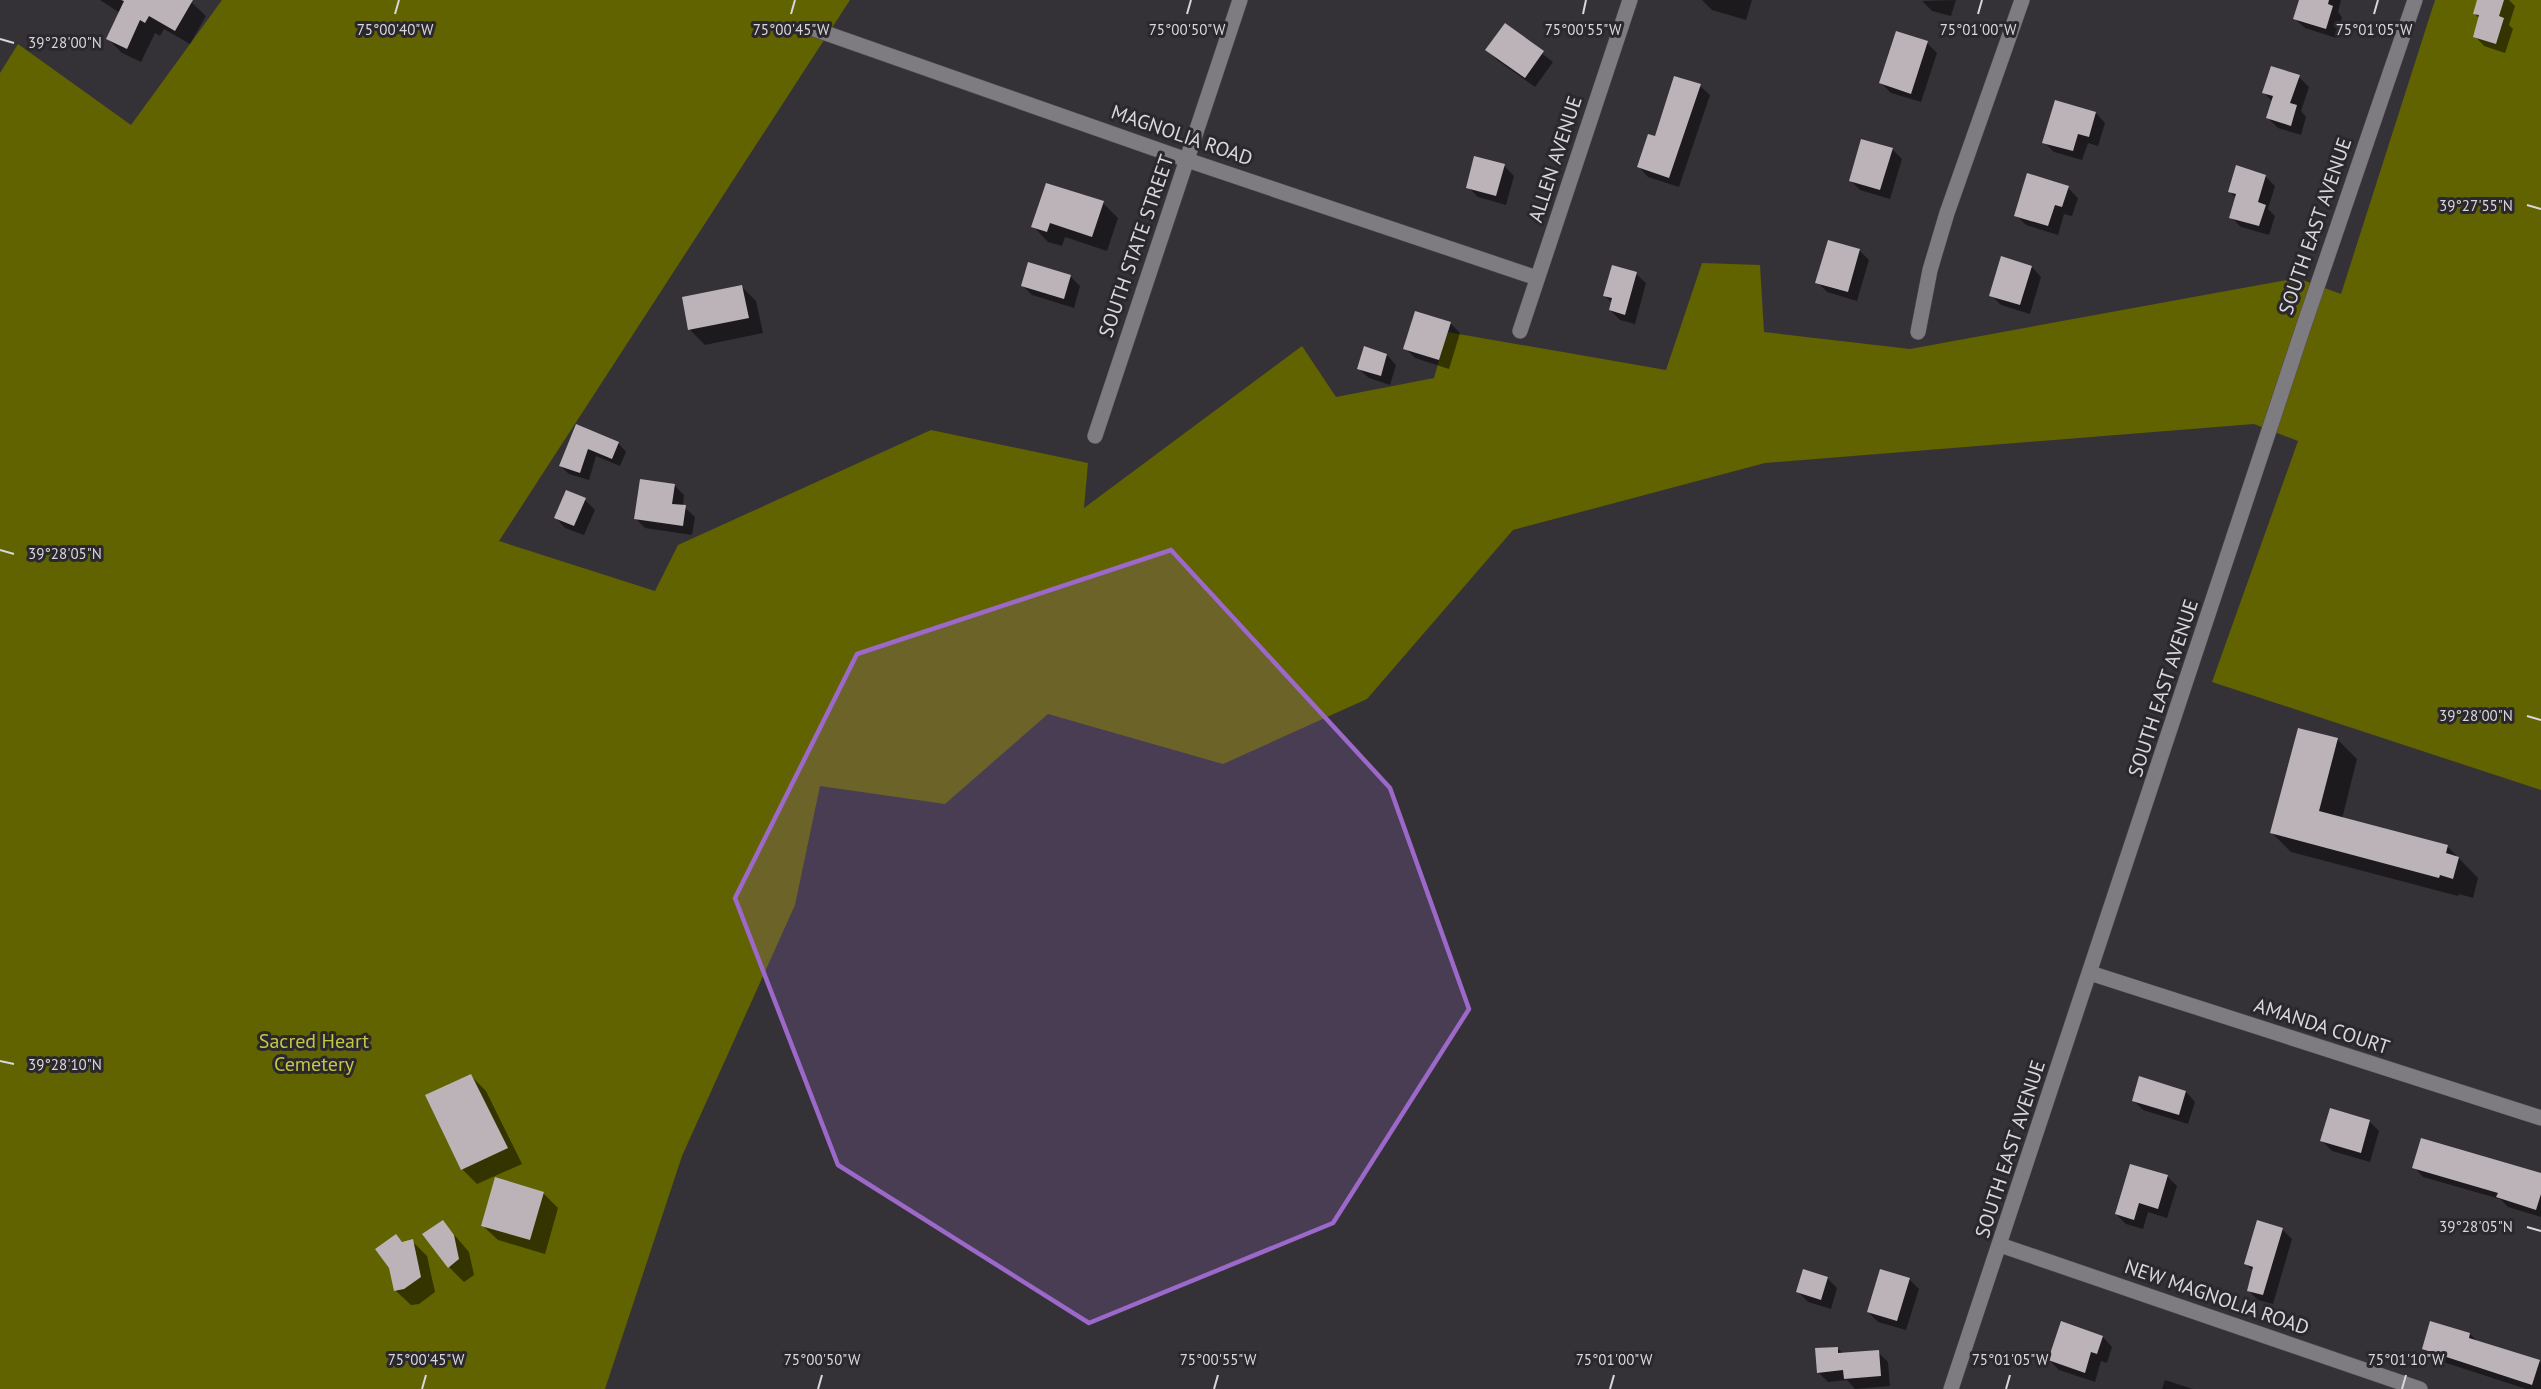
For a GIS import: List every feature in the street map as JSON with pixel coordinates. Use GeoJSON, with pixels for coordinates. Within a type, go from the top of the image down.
{"type":"FeatureCollection","features":[{"type":"Feature","properties":{"kind":"street","name":"SOUTH STATE STREET"},"geometry":{"type":"LineString","coordinates":[[1095,436],[1240,0]]}},
{"type":"Feature","properties":{"kind":"street","name":"ALLEN AVENUE"},"geometry":{"type":"LineString","coordinates":[[1520,331],[1630,0]]}},
{"type":"Feature","properties":{"kind":"street"},"geometry":{"type":"LineString","coordinates":[[1918,332],[1930,270],[1960,175],[2022,0]]}},
{"type":"Feature","properties":{"kind":"street","name":"SOUTH EAST AVENUE"},"geometry":{"type":"LineString","coordinates":[[1952,1389],[2304,324],[2415,0]]}},
{"type":"Feature","properties":{"kind":"street","name":"MAGNOLIA ROAD"},"geometry":{"type":"LineString","coordinates":[[814,29],[1538,278]]}},
{"type":"Feature","properties":{"kind":"street","name":"AMANDA COURT"},"geometry":{"type":"LineString","coordinates":[[2090,973],[2541,1118]]}},
{"type":"Feature","properties":{"kind":"street","name":"NEW MAGNOLIA ROAD"},"geometry":{"type":"LineString","coordinates":[[2000,1245],[2420,1389]]}},
{"type":"Feature","properties":{"kind":"highlighted area"},"geometry":{"type":"Polygon","coordinates":[[[1171,550],[1390,788],[1469,1009],[1333,1223],[1089,1323],[838,1165],[735,898],[857,654],[1171,550]]]}},
{"type":"Feature","properties":{"kind":"green space","name":"Sacred Heart Cemetery"},"geometry":{"type":"Polygon","coordinates":[[[222,0],[850,0],[499,541],[655,591],[678,545],[931,430],[1088,463],[1084,508],[1302,346],[1336,397],[1434,378],[1447,332],[1666,370],[1702,263],[1760,265],[1764,332],[1910,349],[2297,278],[2341,294],[2435,0],[2541,0],[2541,790],[2212,682],[2298,441],[2254,424],[1765,463],[1513,530],[1367,699],[1223,764],[1048,714],[945,804],[820,786],[795,905],[682,1156],[605,1389],[0,1389],[0,73],[18,44],[131,125],[222,0]]]}},
{"type":"Feature","properties":{"kind":"building"},"geometry":{"type":"Polygon","coordinates":[[[121,0],[193,0],[175,31],[149,16],[145,23],[140,20],[127,49],[106,39],[124,1],[121,0]]]}},
{"type":"Feature","properties":{"kind":"building"},"geometry":{"type":"Polygon","coordinates":[[[2299,0],[2329,0],[2328,4],[2333,6],[2326,29],[2293,19],[2299,0]]]}},
{"type":"Feature","properties":{"kind":"building"},"geometry":{"type":"Polygon","coordinates":[[[2477,0],[2504,0],[2499,16],[2504,18],[2496,44],[2473,37],[2479,15],[2473,14],[2477,0]]]}},
{"type":"Feature","properties":{"kind":"building"},"geometry":{"type":"Polygon","coordinates":[[[1505,23],[1544,51],[1525,78],[1485,50],[1505,23]]]}},
{"type":"Feature","properties":{"kind":"building"},"geometry":{"type":"Polygon","coordinates":[[[1896,31],[1928,41],[1911,94],[1879,83],[1896,31]]]}},
{"type":"Feature","properties":{"kind":"building"},"geometry":{"type":"Polygon","coordinates":[[[2271,66],[2300,75],[2290,103],[2297,105],[2291,126],[2266,118],[2273,96],[2262,93],[2271,66]]]}},
{"type":"Feature","properties":{"kind":"building"},"geometry":{"type":"Polygon","coordinates":[[[1674,76],[1701,84],[1669,178],[1637,167],[1648,134],[1655,136],[1674,76]]]}},
{"type":"Feature","properties":{"kind":"building"},"geometry":{"type":"Polygon","coordinates":[[[2055,100],[2096,112],[2089,137],[2078,134],[2073,151],[2042,143],[2055,100]]]}},
{"type":"Feature","properties":{"kind":"building"},"geometry":{"type":"Polygon","coordinates":[[[1861,139],[1893,148],[1880,190],[1849,181],[1861,139]]]}},
{"type":"Feature","properties":{"kind":"building"},"geometry":{"type":"Polygon","coordinates":[[[1474,156],[1505,164],[1496,196],[1466,188],[1474,156]]]}},
{"type":"Feature","properties":{"kind":"building"},"geometry":{"type":"Polygon","coordinates":[[[2236,165],[2266,175],[2258,202],[2266,205],[2259,226],[2229,218],[2236,194],[2228,192],[2236,165]]]}},
{"type":"Feature","properties":{"kind":"building"},"geometry":{"type":"Polygon","coordinates":[[[2027,173],[2069,186],[2062,207],[2055,205],[2048,226],[2014,216],[2027,173]]]}},
{"type":"Feature","properties":{"kind":"building"},"geometry":{"type":"Polygon","coordinates":[[[1046,183],[1104,201],[1092,237],[1050,223],[1047,232],[1031,227],[1046,183]]]}},
{"type":"Feature","properties":{"kind":"building"},"geometry":{"type":"Polygon","coordinates":[[[1828,240],[1860,249],[1848,292],[1815,283],[1828,240]]]}},
{"type":"Feature","properties":{"kind":"building"},"geometry":{"type":"Polygon","coordinates":[[[2001,256],[2032,266],[2020,305],[1989,296],[2001,256]]]}},
{"type":"Feature","properties":{"kind":"building"},"geometry":{"type":"Polygon","coordinates":[[[1028,262],[1071,275],[1064,299],[1021,286],[1028,262]]]}},
{"type":"Feature","properties":{"kind":"building"},"geometry":{"type":"Polygon","coordinates":[[[1612,265],[1637,272],[1625,315],[1609,310],[1612,298],[1603,296],[1612,265]]]}},
{"type":"Feature","properties":{"kind":"building"},"geometry":{"type":"Polygon","coordinates":[[[742,285],[749,318],[688,330],[682,297],[742,285]]]}},
{"type":"Feature","properties":{"kind":"building"},"geometry":{"type":"Polygon","coordinates":[[[1415,311],[1451,322],[1439,360],[1403,349],[1415,311]]]}},
{"type":"Feature","properties":{"kind":"building"},"geometry":{"type":"Polygon","coordinates":[[[1364,346],[1387,354],[1381,376],[1357,369],[1364,346]]]}},
{"type":"Feature","properties":{"kind":"building"},"geometry":{"type":"Polygon","coordinates":[[[576,424],[619,442],[612,459],[588,449],[580,473],[559,466],[576,424]]]}},
{"type":"Feature","properties":{"kind":"building"},"geometry":{"type":"Polygon","coordinates":[[[640,479],[675,484],[672,504],[686,505],[683,526],[634,519],[640,479]]]}},
{"type":"Feature","properties":{"kind":"building"},"geometry":{"type":"Polygon","coordinates":[[[566,490],[586,498],[574,526],[554,518],[566,490]]]}},
{"type":"Feature","properties":{"kind":"building"},"geometry":{"type":"Polygon","coordinates":[[[2298,728],[2338,738],[2319,811],[2448,845],[2446,853],[2459,857],[2453,879],[2440,875],[2439,878],[2270,833],[2298,728]]]}},
{"type":"Feature","properties":{"kind":"building"},"geometry":{"type":"Polygon","coordinates":[[[471,1074],[508,1148],[461,1170],[425,1095],[471,1074]]]}},
{"type":"Feature","properties":{"kind":"building"},"geometry":{"type":"Polygon","coordinates":[[[2139,1076],[2186,1091],[2179,1115],[2132,1101],[2139,1076]]]}},
{"type":"Feature","properties":{"kind":"building"},"geometry":{"type":"Polygon","coordinates":[[[2330,1108],[2370,1120],[2361,1153],[2320,1141],[2330,1108]]]}},
{"type":"Feature","properties":{"kind":"building"},"geometry":{"type":"Polygon","coordinates":[[[2421,1138],[2541,1173],[2541,1194],[2536,1210],[2496,1197],[2498,1193],[2412,1168],[2421,1138]]]}},
{"type":"Feature","properties":{"kind":"building"},"geometry":{"type":"Polygon","coordinates":[[[2130,1164],[2168,1175],[2158,1209],[2139,1203],[2134,1220],[2115,1214],[2130,1164]]]}},
{"type":"Feature","properties":{"kind":"building"},"geometry":{"type":"Polygon","coordinates":[[[495,1177],[544,1192],[530,1240],[481,1226],[495,1177]]]}},
{"type":"Feature","properties":{"kind":"building"},"geometry":{"type":"Polygon","coordinates":[[[443,1220],[454,1235],[459,1259],[448,1268],[422,1234],[443,1220]]]}},
{"type":"Feature","properties":{"kind":"building"},"geometry":{"type":"Polygon","coordinates":[[[2257,1220],[2283,1228],[2263,1295],[2247,1291],[2253,1267],[2244,1264],[2257,1220]]]}},
{"type":"Feature","properties":{"kind":"building"},"geometry":{"type":"Polygon","coordinates":[[[396,1234],[402,1242],[413,1239],[421,1277],[404,1289],[394,1291],[389,1268],[375,1249],[396,1234]]]}},
{"type":"Feature","properties":{"kind":"building"},"geometry":{"type":"Polygon","coordinates":[[[1803,1269],[1828,1277],[1821,1300],[1796,1292],[1803,1269]]]}},
{"type":"Feature","properties":{"kind":"building"},"geometry":{"type":"Polygon","coordinates":[[[1880,1269],[1910,1278],[1897,1321],[1867,1312],[1880,1269]]]}},
{"type":"Feature","properties":{"kind":"building"},"geometry":{"type":"Polygon","coordinates":[[[2061,1321],[2103,1336],[2097,1354],[2091,1352],[2085,1373],[2048,1360],[2061,1321]]]}},
{"type":"Feature","properties":{"kind":"building"},"geometry":{"type":"Polygon","coordinates":[[[2430,1321],[2470,1333],[2469,1338],[2540,1360],[2532,1385],[2422,1349],[2430,1321]]]}},
{"type":"Feature","properties":{"kind":"building"},"geometry":{"type":"Polygon","coordinates":[[[1838,1347],[1838,1353],[1879,1350],[1881,1376],[1844,1379],[1843,1370],[1817,1373],[1815,1348],[1838,1347]]]}}]}
